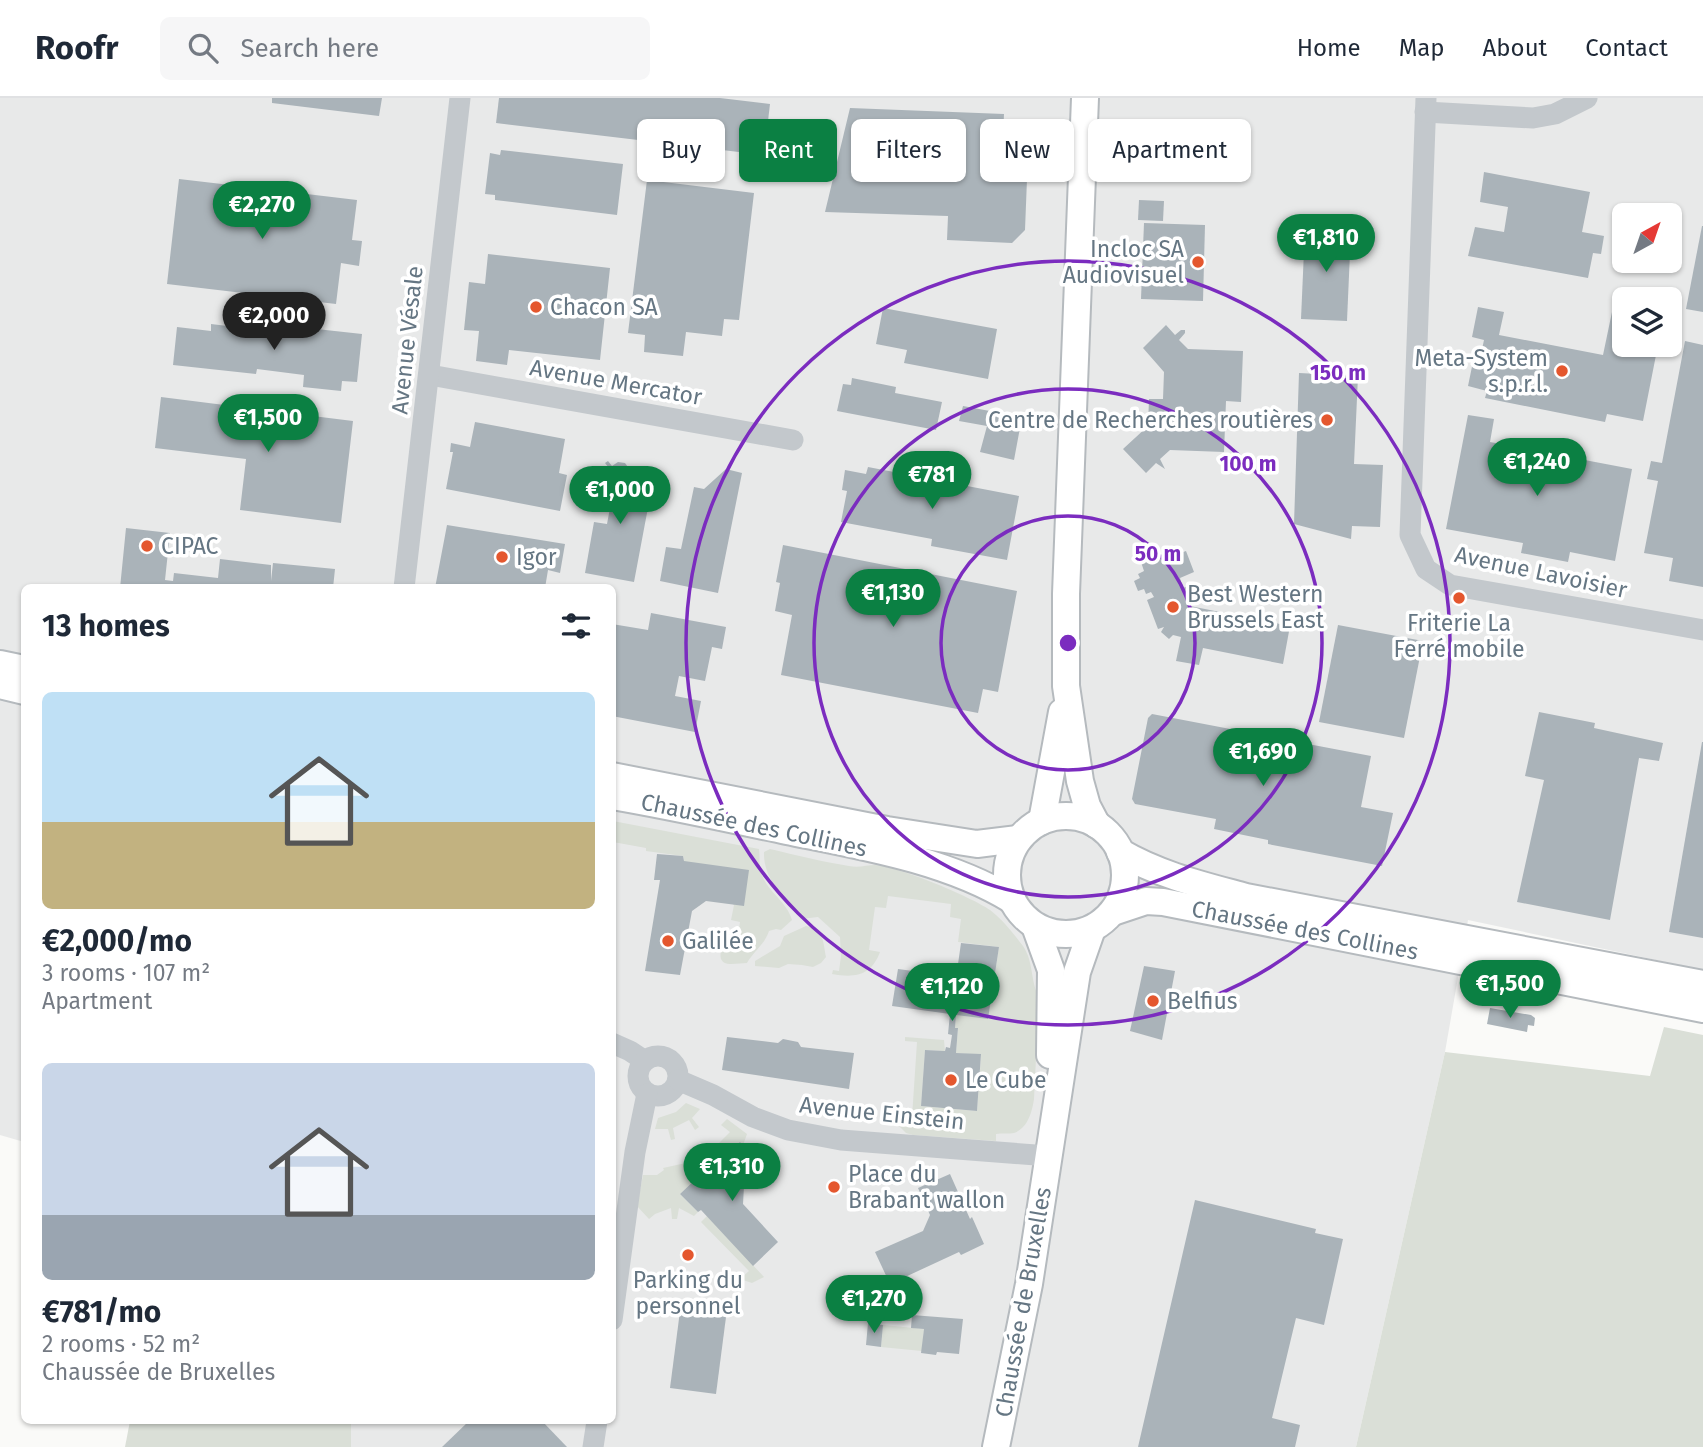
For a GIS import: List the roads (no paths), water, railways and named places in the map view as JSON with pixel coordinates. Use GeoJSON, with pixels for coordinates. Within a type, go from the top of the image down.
{"type":"FeatureCollection","features":[{"type":"Feature","properties":{"kind":"main road"},"geometry":{"type":"LineString","coordinates":[[1085,98],[1066,594],[1066,686],[1080,780],[1087,806],[1097,825]]}},
{"type":"Feature","properties":{"kind":"main road"},"geometry":{"type":"LineString","coordinates":[[0,664],[21,668]]}},
{"type":"Feature","properties":{"kind":"main road"},"geometry":{"type":"LineString","coordinates":[[0,685],[21,690]]}},
{"type":"Feature","properties":{"kind":"main road"},"geometry":{"type":"LineString","coordinates":[[1042,821],[1066,686]]}},
{"type":"Feature","properties":{"kind":"main road","name":"Chaussée des Collines"},"geometry":{"type":"LineString","coordinates":[[616,777],[887,830],[978,844],[1018,839]]}},
{"type":"Feature","properties":{"kind":"main road","name":"Chaussée des Collines"},"geometry":{"type":"LineString","coordinates":[[621,800],[853,844],[965,877],[1012,900]]}},
{"type":"Feature","properties":{"kind":"main road"},"geometry":{"type":"LineString","coordinates":[[1012,900],[1006,880],[1008,858],[1018,839],[1042,821],[1060,816],[1080,817],[1097,825],[1111,837],[1120,852],[1125,872],[1122,893],[1113,912],[1092,929],[1073,934],[1053,933],[1035,926]]}},
{"type":"Feature","properties":{"kind":"main road","name":"Chaussée des Collines"},"geometry":{"type":"LineString","coordinates":[[1120,852],[1172,876],[1246,897],[1703,984]]}},
{"type":"Feature","properties":{"kind":"main road","name":"Chaussée de Bruxelles"},"geometry":{"type":"LineString","coordinates":[[1012,900],[1018,911],[1035,926],[1051,970],[1049,1156]]}},
{"type":"Feature","properties":{"kind":"main road","name":"Chaussée des Collines"},"geometry":{"type":"LineString","coordinates":[[1113,912],[1146,901],[1163,902],[1703,1009]]}},
{"type":"Feature","properties":{"kind":"main road","name":"Chaussée de Bruxelles"},"geometry":{"type":"LineString","coordinates":[[996,1447],[1029,1284],[1077,971],[1092,929]]}},
{"type":"Feature","properties":{"kind":"street","name":"Avenue Vésale"},"geometry":{"type":"LineString","coordinates":[[404,584],[460,98]]}},
{"type":"Feature","properties":{"kind":"street"},"geometry":{"type":"LineString","coordinates":[[1426,105],[1533,118],[1555,114],[1587,98]]}},
{"type":"Feature","properties":{"kind":"street","name":"Avenue Lavoisier"},"geometry":{"type":"LineString","coordinates":[[1426,105],[1410,535],[1426,569],[1450,585],[1703,630]]}},
{"type":"Feature","properties":{"kind":"street","name":"Avenue Mercator"},"geometry":{"type":"LineString","coordinates":[[430,376],[793,440]]}},
{"type":"Feature","properties":{"kind":"street","name":"Avenue Einstein"},"geometry":{"type":"LineString","coordinates":[[616,1045],[645,1061],[654,1057],[670,1062],[677,1071],[677,1080],[713,1095],[753,1117],[801,1133],[841,1140],[1049,1156]]}},
{"type":"Feature","properties":{"kind":"street"},"geometry":{"type":"LineString","coordinates":[[645,1061],[638,1073],[642,1088],[647,1094],[663,1095],[670,1092],[677,1080]]}},
{"type":"Feature","properties":{"kind":"street"},"geometry":{"type":"LineString","coordinates":[[616,1291],[635,1152],[647,1094]]}},
{"type":"Feature","properties":{"kind":"street"},"geometry":{"type":"LineString","coordinates":[[593,1447],[597,1424]]}},
{"type":"Feature","properties":{"kind":"place","name":"Incloc SA Audiovisuel"},"geometry":{"type":"Point","coordinates":[1198,262]}},
{"type":"Feature","properties":{"kind":"place","name":"Chacon SA"},"geometry":{"type":"Point","coordinates":[536,307]}},
{"type":"Feature","properties":{"kind":"place","name":"Meta-System s.p.r.l."},"geometry":{"type":"Point","coordinates":[1562,371]}},
{"type":"Feature","properties":{"kind":"place","name":"Centre de Recherches routières"},"geometry":{"type":"Point","coordinates":[1327,420]}},
{"type":"Feature","properties":{"kind":"place","name":"CIPAC"},"geometry":{"type":"Point","coordinates":[147,546]}},
{"type":"Feature","properties":{"kind":"place","name":"Igor"},"geometry":{"type":"Point","coordinates":[502,557]}},
{"type":"Feature","properties":{"kind":"place","name":"Friterie La Ferré mobile"},"geometry":{"type":"Point","coordinates":[1459,598]}},
{"type":"Feature","properties":{"kind":"place","name":"Best Western Brussels East"},"geometry":{"type":"Point","coordinates":[1173,607]}},
{"type":"Feature","properties":{"kind":"place","name":"Galilée"},"geometry":{"type":"Point","coordinates":[668,941]}},
{"type":"Feature","properties":{"kind":"place","name":"Belfius"},"geometry":{"type":"Point","coordinates":[1153,1001]}},
{"type":"Feature","properties":{"kind":"place","name":"Le Cube"},"geometry":{"type":"Point","coordinates":[951,1080]}},
{"type":"Feature","properties":{"kind":"place","name":"Place du Brabant wallon"},"geometry":{"type":"Point","coordinates":[834,1187]}},
{"type":"Feature","properties":{"kind":"place","name":"Parking du personnel"},"geometry":{"type":"Point","coordinates":[688,1255]}}]}
